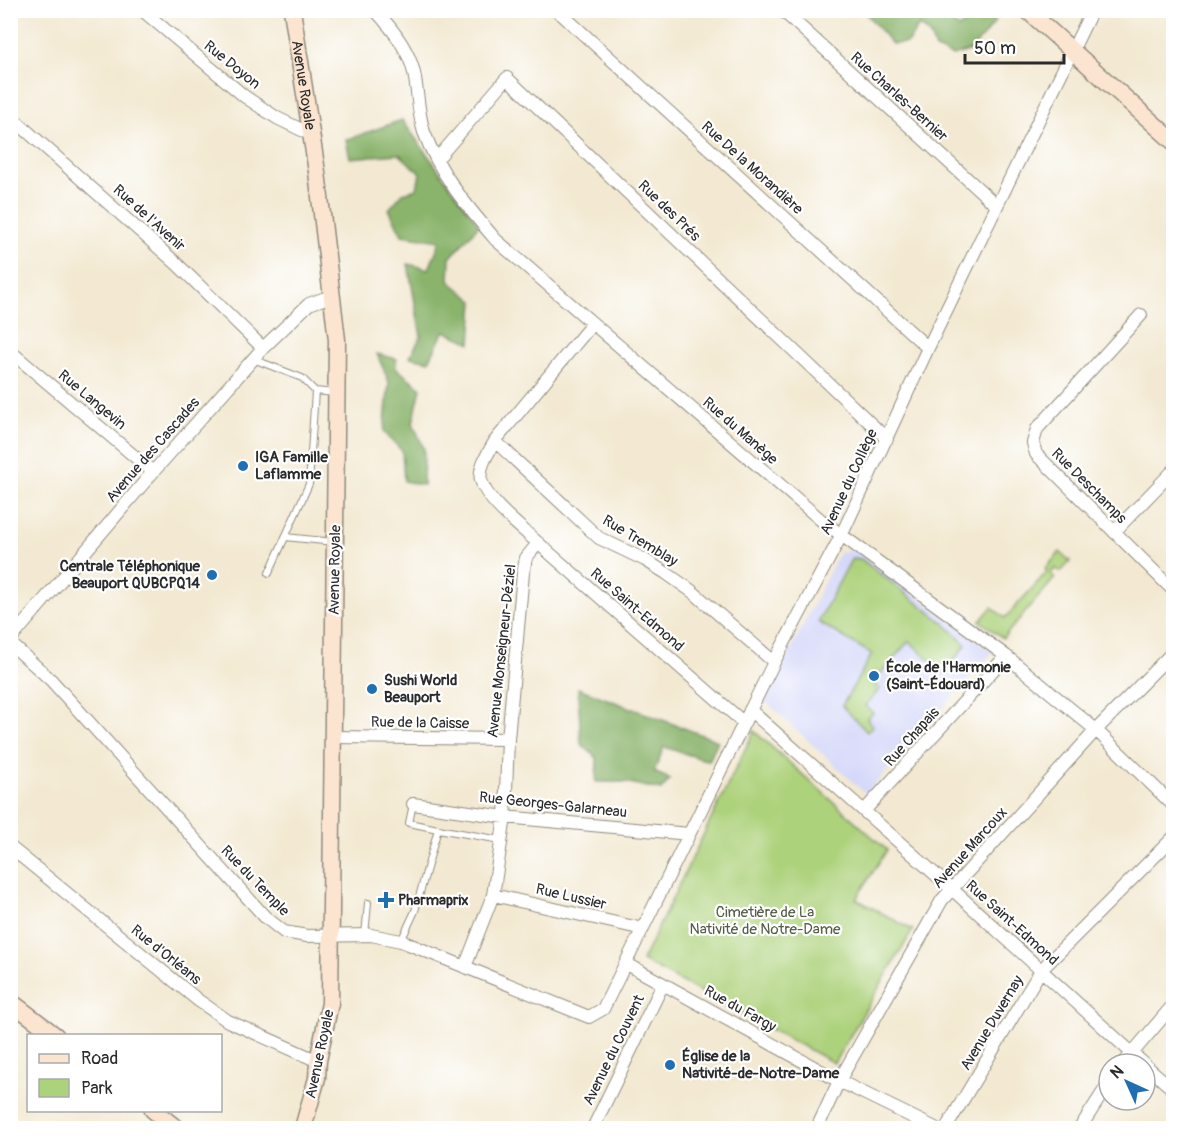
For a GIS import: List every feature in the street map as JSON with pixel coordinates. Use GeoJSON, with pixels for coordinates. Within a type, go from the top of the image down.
{"type":"FeatureCollection","features":[{"type":"Feature","properties":{"kind":"main road","name":"Avenue Royale"},"geometry":{"type":"LineString","coordinates":[[292,10],[317,172],[337,340],[330,1003],[318,1061],[317,1078],[303,1128]]}},
{"type":"Feature","properties":{"kind":"main road"},"geometry":{"type":"LineString","coordinates":[[1027,10],[1173,142]]}},
{"type":"Feature","properties":{"kind":"main road"},"geometry":{"type":"LineString","coordinates":[[10,1000],[55,1034]]}},
{"type":"Feature","properties":{"kind":"main road"},"geometry":{"type":"LineString","coordinates":[[156,1112],[176,1128]]}},
{"type":"Feature","properties":{"kind":"street","name":"Rue Doyon"},"geometry":{"type":"LineString","coordinates":[[142,10],[244,96],[277,118],[310,134]]}},
{"type":"Feature","properties":{"kind":"street","name":"Rue du Manège"},"geometry":{"type":"LineString","coordinates":[[375,10],[402,45],[414,70],[424,131],[437,159],[465,205],[496,240],[820,520],[1006,656],[1096,730],[1173,806]]}},
{"type":"Feature","properties":{"kind":"street","name":"Rue De la Morandière"},"geometry":{"type":"LineString","coordinates":[[557,10],[928,348]]}},
{"type":"Feature","properties":{"kind":"street","name":"Rue Charles-Bernier"},"geometry":{"type":"LineString","coordinates":[[782,10],[996,206]]}},
{"type":"Feature","properties":{"kind":"street","name":"Avenue du Collège"},"geometry":{"type":"LineString","coordinates":[[589,1017],[603,1010],[774,662],[842,534],[928,348],[1092,10]]}},
{"type":"Feature","properties":{"kind":"street","name":"Rue des Prés"},"geometry":{"type":"LineString","coordinates":[[437,159],[507,78],[887,439]]}},
{"type":"Feature","properties":{"kind":"street","name":"Rue de l'Avenir"},"geometry":{"type":"LineString","coordinates":[[10,116],[177,264],[263,348]]}},
{"type":"Feature","properties":{"kind":"street","name":"Avenue des Cascades"},"geometry":{"type":"LineString","coordinates":[[10,641],[153,472],[263,348],[309,304],[331,296]]}},
{"type":"Feature","properties":{"kind":"street","name":"Rue Deschamps"},"geometry":{"type":"LineString","coordinates":[[1142,315],[1037,429],[1033,443],[1036,454],[1173,591]]}},
{"type":"Feature","properties":{"kind":"street"},"geometry":{"type":"LineString","coordinates":[[538,543],[488,495],[481,479],[483,462],[495,441],[592,324]]}},
{"type":"Feature","properties":{"kind":"street","name":"Rue Langevin"},"geometry":{"type":"LineString","coordinates":[[10,351],[153,472]]}},
{"type":"Feature","properties":{"kind":"street","name":"Rue Tremblay"},"geometry":{"type":"LineString","coordinates":[[495,441],[599,538],[645,560],[693,592],[774,662]]}},
{"type":"Feature","properties":{"kind":"street"},"geometry":{"type":"LineString","coordinates":[[1114,532],[1173,470]]}},
{"type":"Feature","properties":{"kind":"street","name":"Rue Saint-Edmond"},"geometry":{"type":"LineString","coordinates":[[538,543],[744,723]]}},
{"type":"Feature","properties":{"kind":"street","name":"Avenue Monseigneur-Déziel"},"geometry":{"type":"LineString","coordinates":[[465,967],[493,895],[505,817],[508,739],[523,573],[526,558],[538,543]]}},
{"type":"Feature","properties":{"kind":"street","name":"Rue du Temple"},"geometry":{"type":"LineString","coordinates":[[10,641],[51,680],[266,917],[284,932],[307,936],[365,935],[401,941],[589,1017]]}},
{"type":"Feature","properties":{"kind":"street","name":"Avenue Marcoux"},"geometry":{"type":"LineString","coordinates":[[817,1128],[838,1081],[942,900],[1096,730],[1173,651]]}},
{"type":"Feature","properties":{"kind":"street","name":"Rue Chapais"},"geometry":{"type":"LineString","coordinates":[[864,811],[1006,656]]}},
{"type":"Feature","properties":{"kind":"street","name":"Rue Saint-Edmond"},"geometry":{"type":"LineString","coordinates":[[750,710],[1131,1052]]}},
{"type":"Feature","properties":{"kind":"street","name":"Rue de la Caisse"},"geometry":{"type":"LineString","coordinates":[[332,737],[508,739]]}},
{"type":"Feature","properties":{"kind":"street","name":"Rue Georges-Galarneau"},"geometry":{"type":"LineString","coordinates":[[413,804],[505,817],[689,834]]}},
{"type":"Feature","properties":{"kind":"street","name":"Avenue Duvernay"},"geometry":{"type":"LineString","coordinates":[[946,1128],[1041,970],[1173,837]]}},
{"type":"Feature","properties":{"kind":"street","name":"Rue d'Orléans"},"geometry":{"type":"LineString","coordinates":[[10,847],[199,1001],[228,1021],[318,1061]]}},
{"type":"Feature","properties":{"kind":"street","name":"Rue Lussier"},"geometry":{"type":"LineString","coordinates":[[493,895],[643,929]]}},
{"type":"Feature","properties":{"kind":"street","name":"Rue du Fargy"},"geometry":{"type":"LineString","coordinates":[[627,964],[838,1081],[935,1128]]}},
{"type":"Feature","properties":{"kind":"street","name":"Avenue du Couvent"},"geometry":{"type":"LineString","coordinates":[[593,1128],[663,984]]}},
{"type":"Feature","properties":{"kind":"street"},"geometry":{"type":"LineString","coordinates":[[1133,1052],[1173,1004]]}},
{"type":"Feature","properties":{"kind":"street","name":"Rue Saint-Edmond"},"geometry":{"type":"LineString","coordinates":[[1157,1076],[1173,1090]]}},
{"type":"Feature","properties":{"kind":"street"},"geometry":{"type":"LineString","coordinates":[[1080,1128],[1097,1102]]}},
{"type":"Feature","properties":{"kind":"lane"},"geometry":{"type":"LineString","coordinates":[[254,359],[302,378],[315,391],[337,393]]}},
{"type":"Feature","properties":{"kind":"lane"},"geometry":{"type":"LineString","coordinates":[[268,573],[309,484],[315,391]]}},
{"type":"Feature","properties":{"kind":"lane"},"geometry":{"type":"LineString","coordinates":[[285,537],[335,542]]}},
{"type":"Feature","properties":{"kind":"lane"},"geometry":{"type":"LineString","coordinates":[[413,804],[409,824],[501,840]]}},
{"type":"Feature","properties":{"kind":"lane"},"geometry":{"type":"LineString","coordinates":[[401,941],[415,911],[438,829]]}},
{"type":"Feature","properties":{"kind":"lane"},"geometry":{"type":"LineString","coordinates":[[365,935],[368,903]]}},
{"type":"Feature","properties":{"kind":"shaded area","name":"École de l'Harmonie (Saint-Édouard)"},"geometry":{"type":"Polygon","coordinates":[[[855,550],[993,652],[866,794],[765,701],[839,553],[855,550]]]}},
{"type":"Feature","properties":{"kind":"green space"},"geometry":{"type":"Polygon","coordinates":[[[864,11],[939,11],[959,28],[976,11],[982,11],[996,21],[971,50],[953,56],[935,49],[931,37],[920,25],[907,43],[892,44],[864,11]]]}},
{"type":"Feature","properties":{"kind":"green space"},"geometry":{"type":"Polygon","coordinates":[[[402,120],[479,225],[450,258],[449,281],[474,301],[471,343],[444,331],[429,361],[410,357],[421,336],[408,264],[429,269],[440,241],[402,235],[389,209],[403,193],[417,189],[420,173],[399,154],[350,158],[346,140],[402,120]]]}},
{"type":"Feature","properties":{"kind":"green space"},"geometry":{"type":"Polygon","coordinates":[[[377,354],[397,359],[395,367],[421,388],[413,423],[424,449],[423,485],[404,481],[402,451],[384,432],[389,382],[377,354]]]}},
{"type":"Feature","properties":{"kind":"green space"},"geometry":{"type":"Polygon","coordinates":[[[1060,552],[1070,561],[1061,572],[1055,568],[1051,574],[1055,578],[1003,638],[980,621],[992,607],[1005,618],[1047,572],[1045,569],[1060,552]]]}},
{"type":"Feature","properties":{"kind":"green space"},"geometry":{"type":"Polygon","coordinates":[[[852,558],[861,559],[945,624],[966,645],[944,673],[909,641],[873,682],[880,689],[865,706],[873,713],[867,719],[873,725],[867,732],[842,706],[872,654],[818,622],[852,558]]]}},
{"type":"Feature","properties":{"kind":"green space"},"geometry":{"type":"Polygon","coordinates":[[[578,688],[718,741],[709,761],[664,747],[654,772],[670,779],[661,790],[625,782],[596,782],[597,758],[581,744],[578,688]]]}},
{"type":"Feature","properties":{"kind":"green space","name":"Cimetière de La Nativité de Notre-Dame"},"geometry":{"type":"Polygon","coordinates":[[[754,731],[887,850],[856,899],[913,930],[834,1063],[642,961],[754,731]]]}},
{"type":"Feature","properties":{"kind":"place","name":"IGA Famille Laflamme"},"geometry":{"type":"Point","coordinates":[243,466]}},
{"type":"Feature","properties":{"kind":"place","name":"Centrale Téléphonique Beauport QUBCPQ14"},"geometry":{"type":"Point","coordinates":[212,575]}},
{"type":"Feature","properties":{"kind":"place","name":"École de l'Harmonie (Saint-Édouard)"},"geometry":{"type":"Point","coordinates":[874,676]}},
{"type":"Feature","properties":{"kind":"place","name":"Sushi World Beauport"},"geometry":{"type":"Point","coordinates":[372,689]}},
{"type":"Feature","properties":{"kind":"place","name":"Pharmaprix"},"geometry":{"type":"Point","coordinates":[386,900]}},
{"type":"Feature","properties":{"kind":"place","name":"Église de la Nativité-de-Notre-Dame"},"geometry":{"type":"Point","coordinates":[670,1065]}}]}
